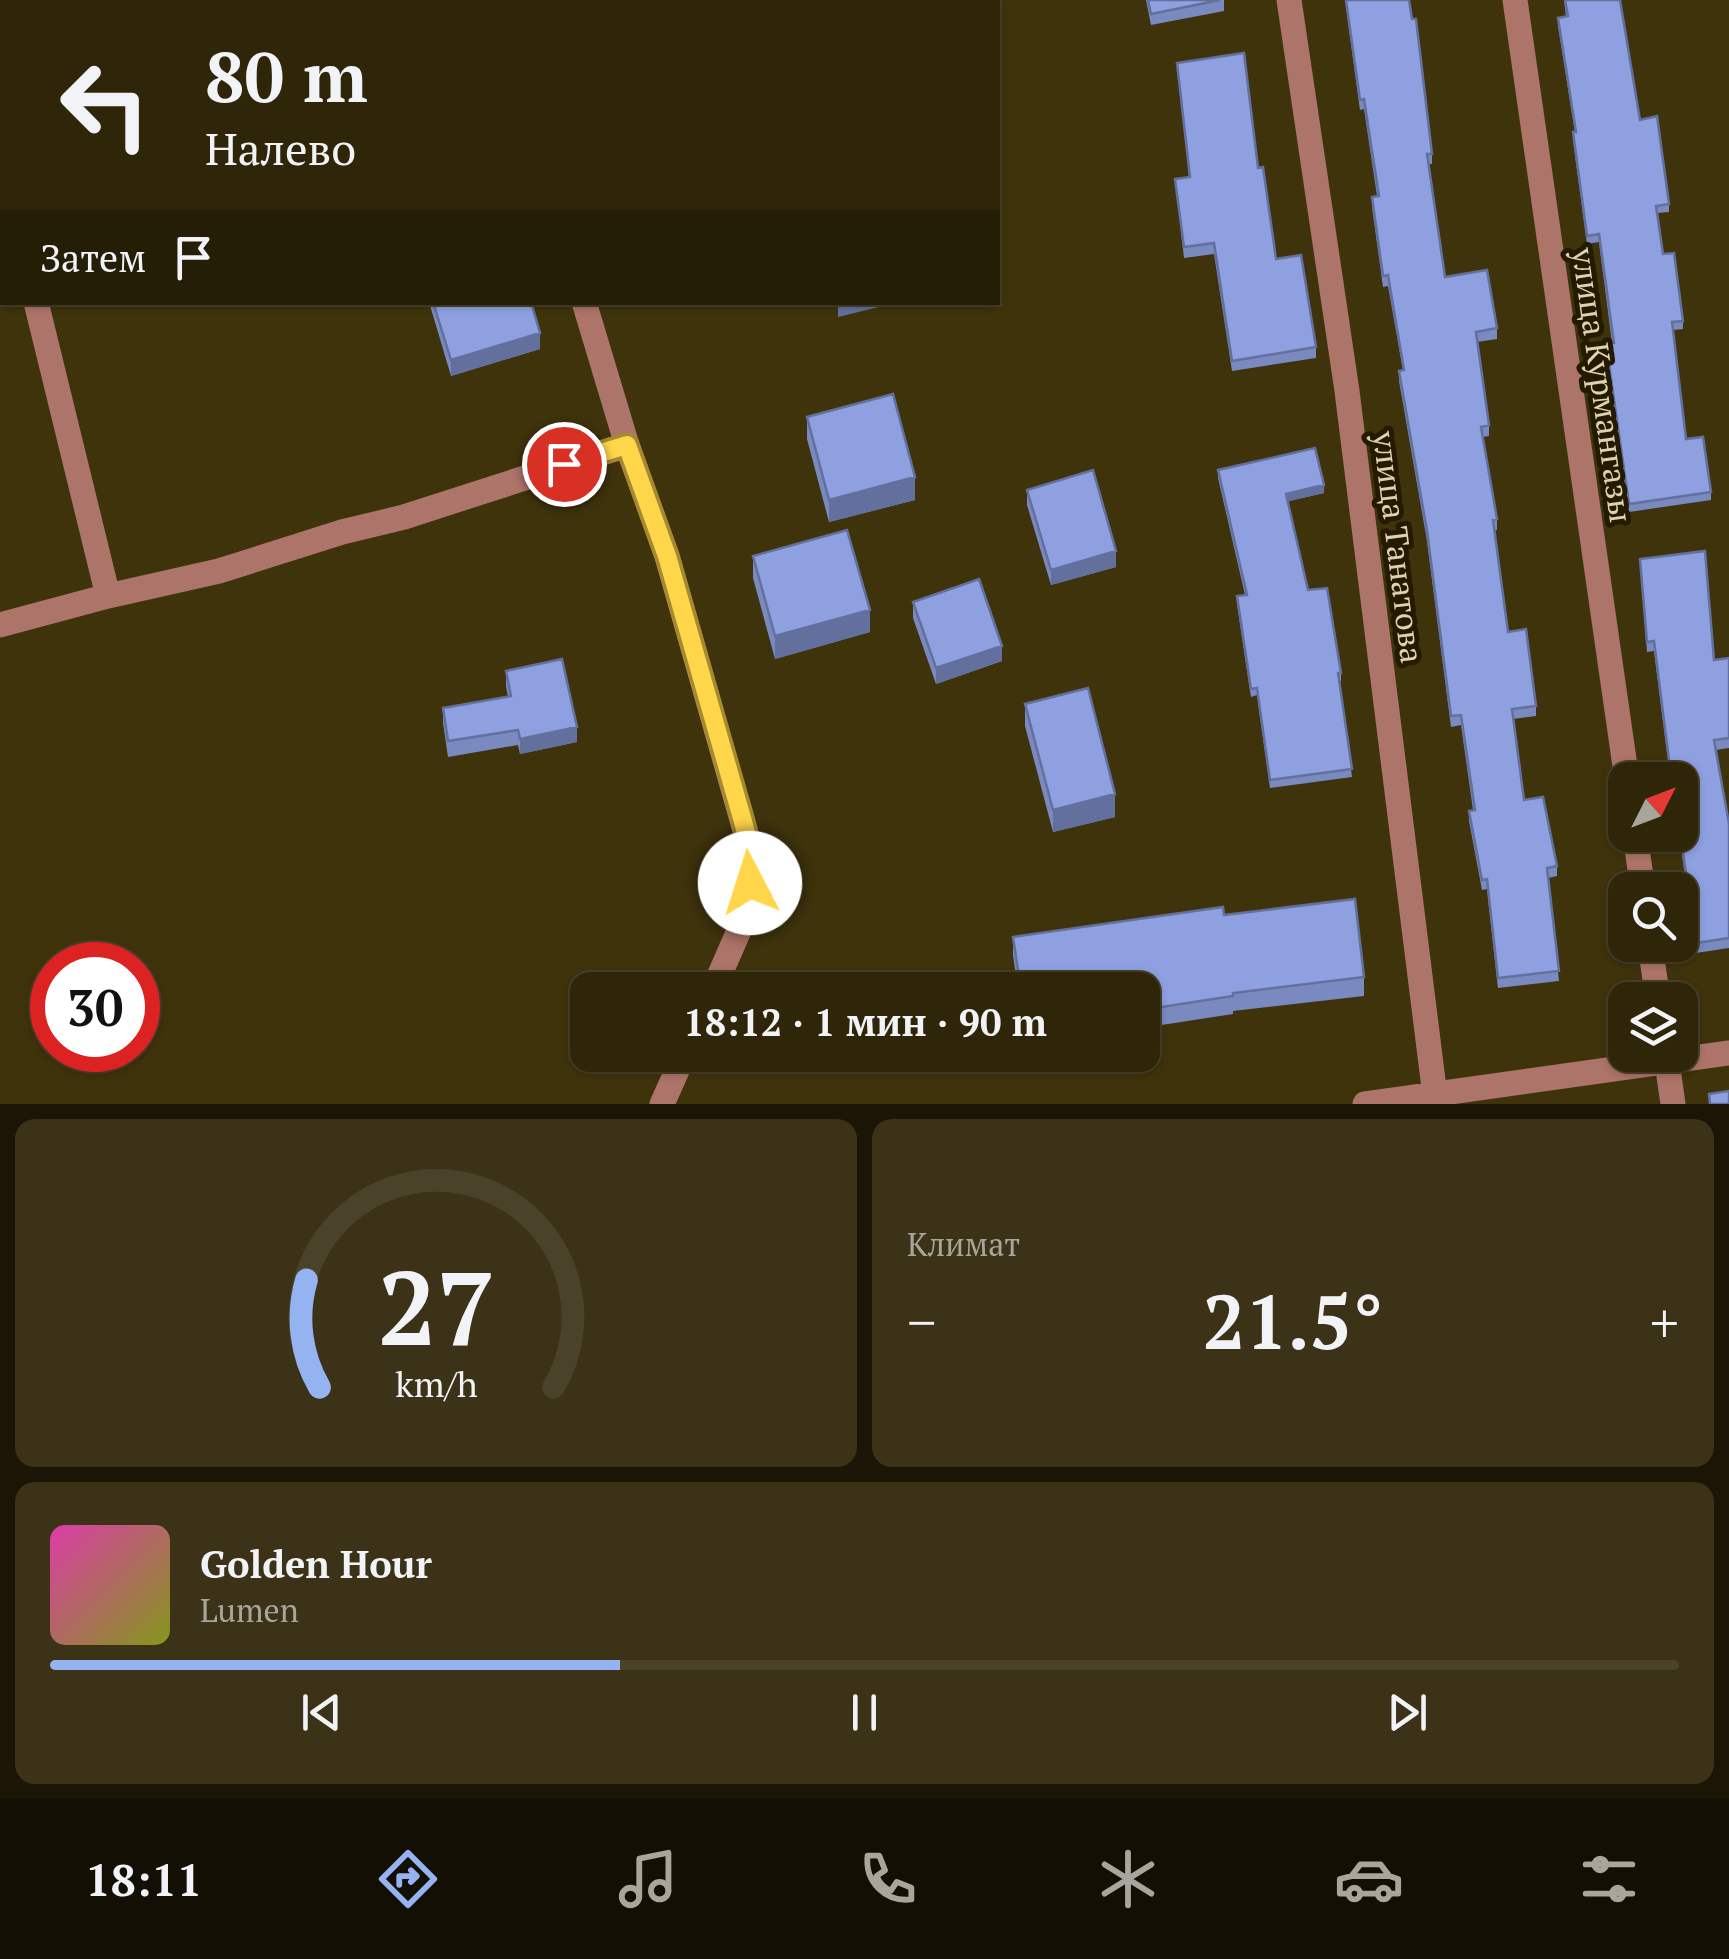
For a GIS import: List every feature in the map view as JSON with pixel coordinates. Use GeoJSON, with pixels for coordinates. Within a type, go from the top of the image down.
{"type":"FeatureCollection","features":[{"type":"Feature","properties":{"kind":"street","name":"улица Танатова"},"geometry":{"type":"LineString","coordinates":[[1289,0],[1347,391],[1436,1100]]}},
{"type":"Feature","properties":{"kind":"street","name":"улица Курмангазы"},"geometry":{"type":"LineString","coordinates":[[1515,0],[1624,762]]}},
{"type":"Feature","properties":{"kind":"street"},"geometry":{"type":"LineString","coordinates":[[37,305],[108,596]]}},
{"type":"Feature","properties":{"kind":"street"},"geometry":{"type":"LineString","coordinates":[[585,305],[627,445],[667,556],[752,855],[748,910],[721,972]]}},
{"type":"Feature","properties":{"kind":"street"},"geometry":{"type":"LineString","coordinates":[[0,625],[219,571],[627,445]]}},
{"type":"Feature","properties":{"kind":"street"},"geometry":{"type":"LineString","coordinates":[[1698,1055],[1729,1052]]}},
{"type":"Feature","properties":{"kind":"street"},"geometry":{"type":"LineString","coordinates":[[1365,1104],[1436,1100],[1608,1069]]}},
{"type":"Feature","properties":{"kind":"street"},"geometry":{"type":"LineString","coordinates":[[662,1104],[676,1072]]}},
{"type":"Feature","properties":{"kind":"street"},"geometry":{"type":"LineString","coordinates":[[1669,1072],[1673,1104]]}},
{"type":"Feature","properties":{"kind":"building"},"geometry":{"type":"Polygon","coordinates":[[[1148,0],[1220,0],[1151,14],[1148,0]]]}},
{"type":"Feature","properties":{"kind":"building"},"geometry":{"type":"Polygon","coordinates":[[[1346,0],[1409,0],[1412,19],[1416,19],[1432,154],[1427,154],[1445,277],[1487,270],[1497,328],[1476,332],[1489,425],[1481,427],[1497,519],[1493,520],[1508,632],[1526,629],[1536,706],[1512,709],[1524,800],[1543,797],[1557,866],[1547,868],[1559,971],[1498,978],[1487,879],[1482,880],[1469,811],[1475,810],[1461,715],[1451,716],[1427,531],[1399,371],[1404,370],[1388,275],[1383,276],[1372,197],[1379,196],[1346,0]]]}},
{"type":"Feature","properties":{"kind":"building"},"geometry":{"type":"Polygon","coordinates":[[[1565,0],[1620,0],[1640,120],[1657,116],[1669,204],[1656,206],[1663,254],[1674,253],[1683,321],[1672,322],[1686,439],[1703,437],[1711,492],[1629,504],[1606,344],[1614,343],[1599,234],[1587,236],[1558,18],[1568,16],[1565,0]]]}},
{"type":"Feature","properties":{"kind":"building"},"geometry":{"type":"Polygon","coordinates":[[[1244,53],[1258,168],[1263,167],[1276,259],[1301,255],[1316,347],[1232,361],[1214,243],[1184,247],[1175,179],[1190,177],[1177,63],[1244,53]]]}},
{"type":"Feature","properties":{"kind":"building"},"geometry":{"type":"Polygon","coordinates":[[[434,305],[532,305],[540,333],[451,360],[434,305]]]}},
{"type":"Feature","properties":{"kind":"building"},"geometry":{"type":"Polygon","coordinates":[[[893,394],[915,477],[829,500],[807,417],[893,394]]]}},
{"type":"Feature","properties":{"kind":"building"},"geometry":{"type":"Polygon","coordinates":[[[1315,448],[1324,485],[1286,494],[1308,590],[1327,588],[1352,769],[1270,780],[1257,688],[1251,689],[1237,596],[1247,595],[1218,470],[1315,448]]]}},
{"type":"Feature","properties":{"kind":"building"},"geometry":{"type":"Polygon","coordinates":[[[1093,470],[1116,551],[1051,570],[1027,490],[1093,470]]]}},
{"type":"Feature","properties":{"kind":"building"},"geometry":{"type":"Polygon","coordinates":[[[847,530],[870,610],[775,636],[753,556],[847,530]]]}},
{"type":"Feature","properties":{"kind":"building"},"geometry":{"type":"Polygon","coordinates":[[[1705,551],[1714,660],[1729,658],[1729,738],[1714,740],[1729,824],[1729,938],[1698,943],[1698,872],[1686,872],[1683,852],[1698,852],[1698,762],[1669,762],[1654,641],[1647,642],[1640,559],[1705,551]]]}},
{"type":"Feature","properties":{"kind":"building"},"geometry":{"type":"Polygon","coordinates":[[[979,579],[1002,646],[936,668],[913,602],[979,579]]]}},
{"type":"Feature","properties":{"kind":"building"},"geometry":{"type":"Polygon","coordinates":[[[562,659],[577,727],[520,739],[518,730],[448,741],[443,708],[511,696],[506,671],[562,659]]]}},
{"type":"Feature","properties":{"kind":"building"},"geometry":{"type":"Polygon","coordinates":[[[1088,688],[1115,794],[1053,810],[1025,704],[1088,688]]]}},
{"type":"Feature","properties":{"kind":"building"},"geometry":{"type":"Polygon","coordinates":[[[1355,899],[1364,977],[1233,993],[1160,1007],[1160,972],[1018,972],[1013,937],[1223,907],[1224,915],[1355,899]]]}},
{"type":"Feature","properties":{"kind":"building"},"geometry":{"type":"Polygon","coordinates":[[[1729,1091],[1729,1104],[1710,1104],[1709,1094],[1729,1091]]]}},
{"type":"Feature","properties":{"kind":"route"},"geometry":{"type":"LineString","coordinates":[[564,464],[627,445],[667,556],[742,818],[752,855],[750,883]]}}]}
